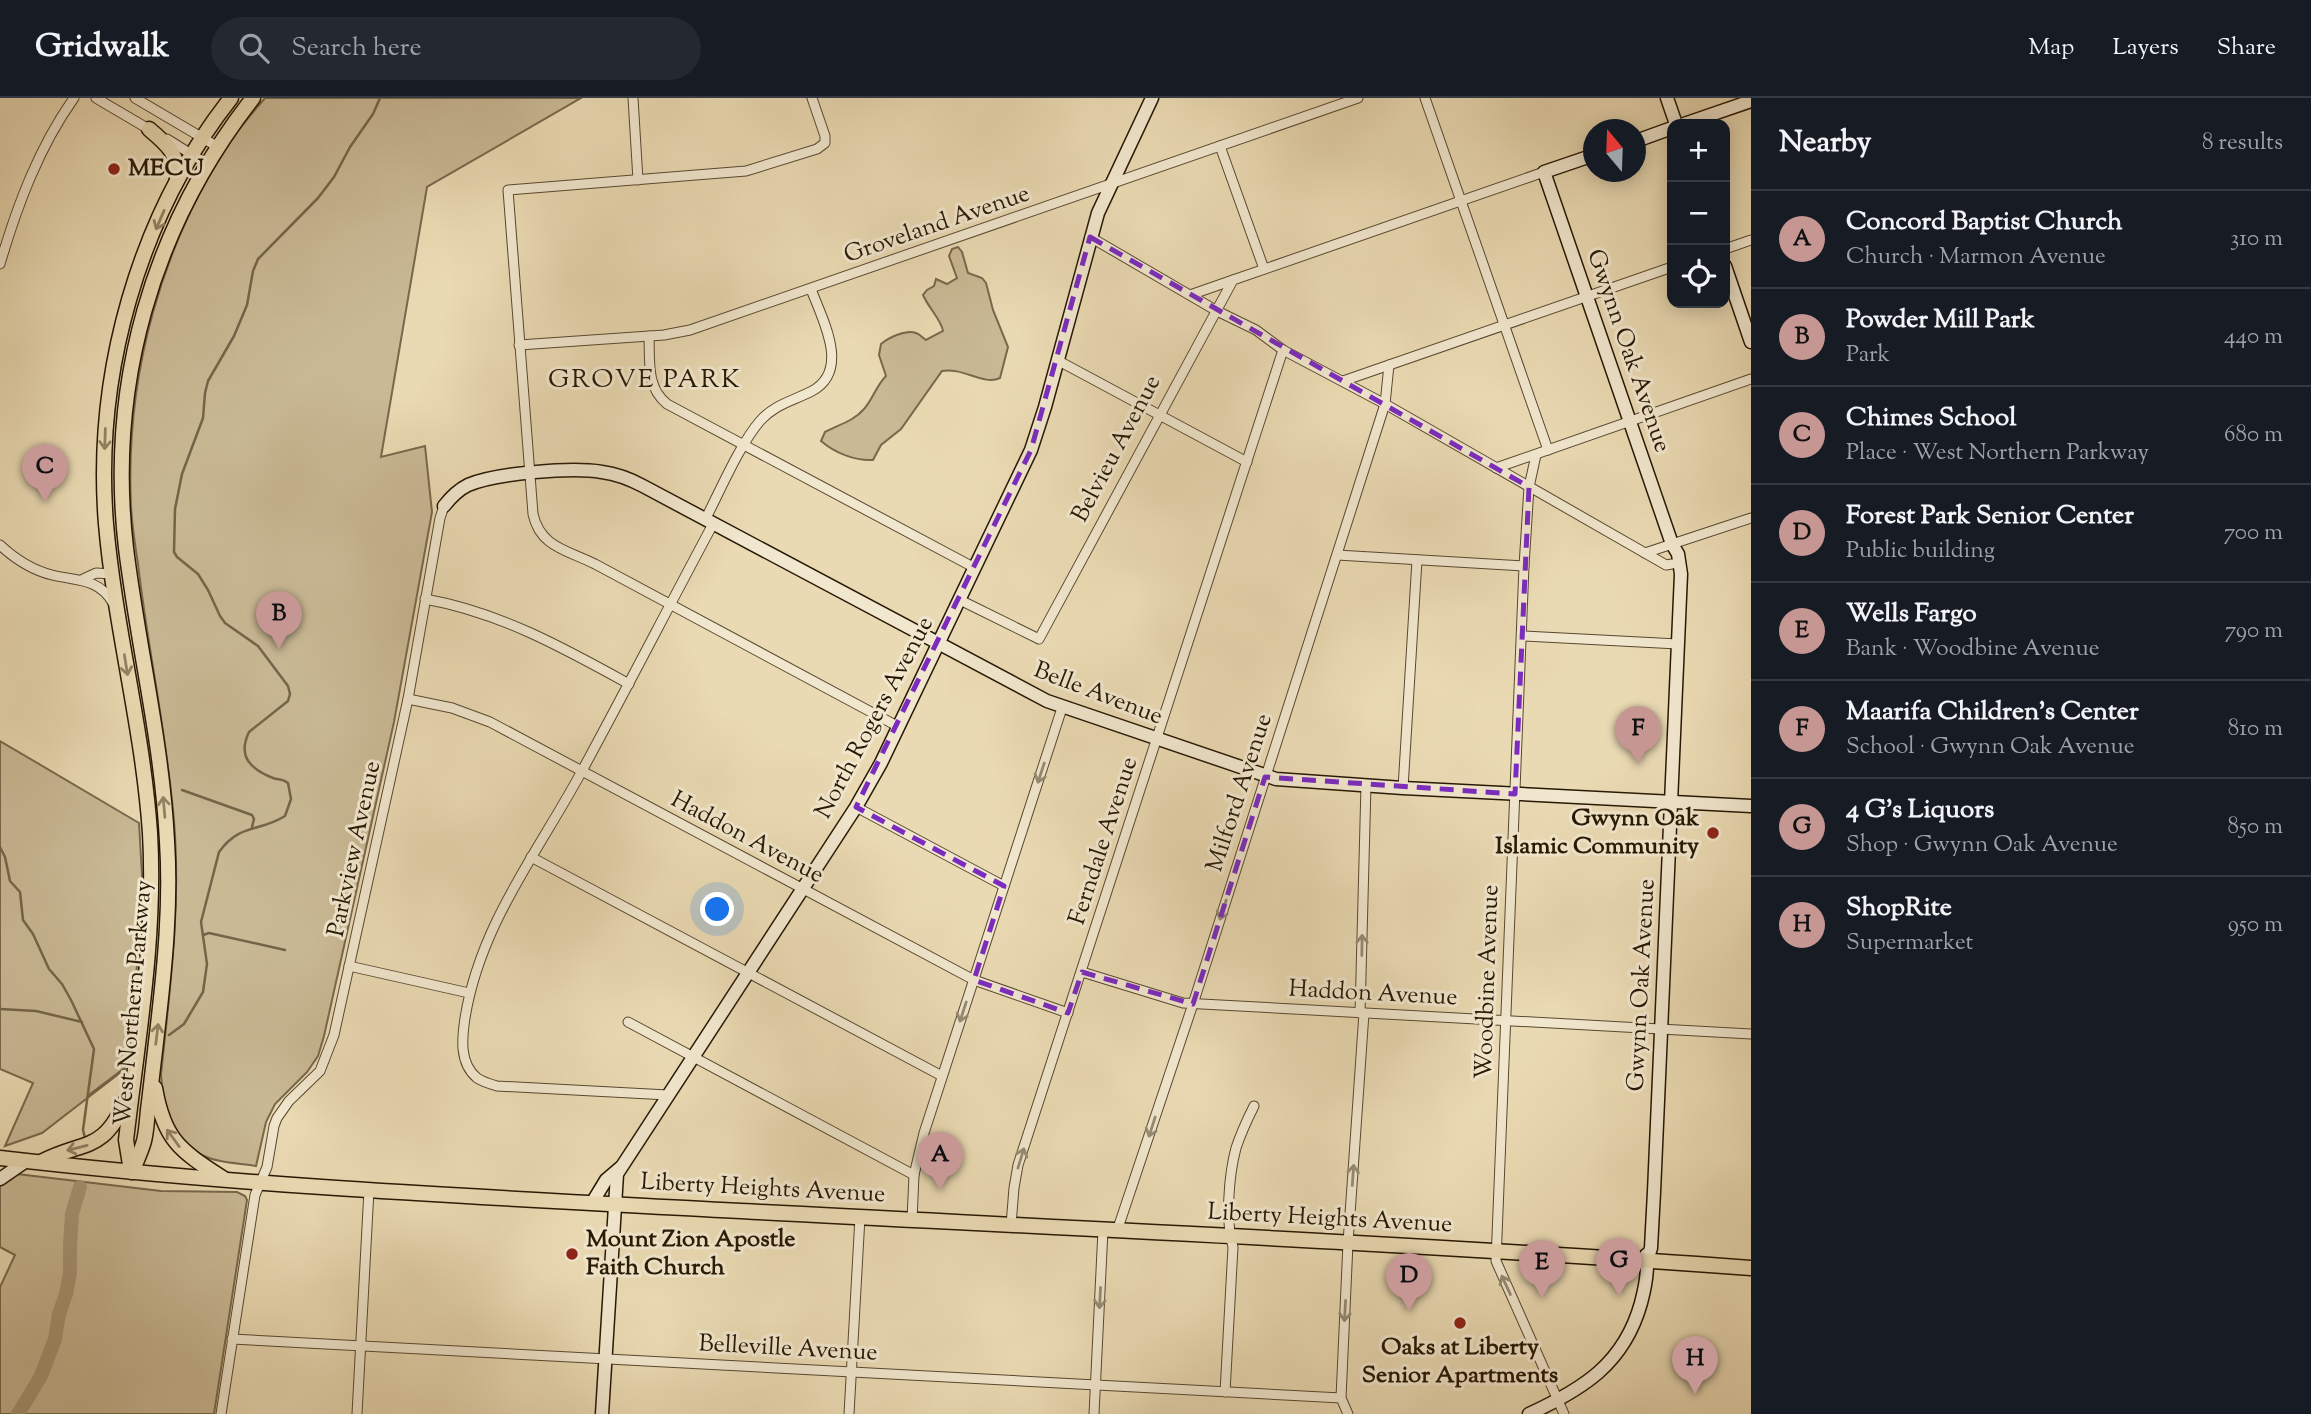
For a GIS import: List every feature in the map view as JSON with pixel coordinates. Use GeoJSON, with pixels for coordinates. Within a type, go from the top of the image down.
{"type":"FeatureCollection","features":[{"type":"Feature","properties":{"kind":"main road","name":"West Northern Parkway"},"geometry":{"type":"LineString","coordinates":[[132,1172],[126,1140],[149,941],[151,856],[143,775],[112,574],[104,488],[106,422],[115,361],[137,277],[161,215],[192,155],[231,98]]}},
{"type":"Feature","properties":{"kind":"main road","name":"West Northern Parkway"},"geometry":{"type":"LineString","coordinates":[[132,1172],[144,1140],[168,926],[167,840],[158,751],[123,522],[122,453],[126,404],[136,336],[144,304],[163,254],[207,164],[253,98]]}},
{"type":"Feature","properties":{"kind":"main road"},"geometry":{"type":"LineString","coordinates":[[149,129],[173,151],[177,165],[177,184]]}},
{"type":"Feature","properties":{"kind":"main road"},"geometry":{"type":"LineString","coordinates":[[112,574],[130,580]]}},
{"type":"Feature","properties":{"kind":"main road"},"geometry":{"type":"LineString","coordinates":[[152,1075],[160,1112],[171,1137],[185,1153],[225,1180]]}},
{"type":"Feature","properties":{"kind":"main road"},"geometry":{"type":"LineString","coordinates":[[33,1161],[91,1144],[106,1133],[133,1084]]}},
{"type":"Feature","properties":{"kind":"main road","name":"Liberty Heights Avenue"},"geometry":{"type":"LineString","coordinates":[[0,1158],[132,1172],[369,1190],[1496,1251],[1751,1268]]}},
{"type":"Feature","properties":{"kind":"street"},"geometry":{"type":"LineString","coordinates":[[0,264],[26,189],[50,137],[74,98]]}},
{"type":"Feature","properties":{"kind":"street"},"geometry":{"type":"LineString","coordinates":[[96,98],[207,164]]}},
{"type":"Feature","properties":{"kind":"street"},"geometry":{"type":"LineString","coordinates":[[135,98],[218,147]]}},
{"type":"Feature","properties":{"kind":"street"},"geometry":{"type":"LineString","coordinates":[[633,98],[638,180]]}},
{"type":"Feature","properties":{"kind":"street"},"geometry":{"type":"LineString","coordinates":[[812,98],[825,143],[821,147],[746,171],[508,190],[533,514],[536,526],[551,544],[581,557],[899,727]]}},
{"type":"Feature","properties":{"kind":"street","name":"North Rogers Avenue"},"geometry":{"type":"LineString","coordinates":[[602,1414],[614,1204],[616,1179],[620,1168],[856,807],[899,727],[1031,450],[1090,237],[1152,98]]}},
{"type":"Feature","properties":{"kind":"street","name":"Groveland Avenue"},"geometry":{"type":"LineString","coordinates":[[519,345],[649,336],[690,330],[1358,98]]}},
{"type":"Feature","properties":{"kind":"street"},"geometry":{"type":"LineString","coordinates":[[1425,98],[1548,450]]}},
{"type":"Feature","properties":{"kind":"street"},"geometry":{"type":"LineString","coordinates":[[1667,98],[1672,119]]}},
{"type":"Feature","properties":{"kind":"street"},"geometry":{"type":"LineString","coordinates":[[1699,119],[1751,101]]}},
{"type":"Feature","properties":{"kind":"street"},"geometry":{"type":"LineString","coordinates":[[1646,137],[1667,129]]}},
{"type":"Feature","properties":{"kind":"street"},"geometry":{"type":"LineString","coordinates":[[1220,146],[1264,269]]}},
{"type":"Feature","properties":{"kind":"street"},"geometry":{"type":"LineString","coordinates":[[1190,295],[1583,159]]}},
{"type":"Feature","properties":{"kind":"street","name":"Gwynn Oak Avenue"},"geometry":{"type":"LineString","coordinates":[[1544,173],[1672,544],[1678,554],[1681,574],[1674,644]]}},
{"type":"Feature","properties":{"kind":"street"},"geometry":{"type":"LineString","coordinates":[[1090,237],[1217,311],[1256,330],[1283,351],[1385,404],[1666,565],[1672,564]]}},
{"type":"Feature","properties":{"kind":"street"},"geometry":{"type":"LineString","coordinates":[[1730,247],[1751,240]]}},
{"type":"Feature","properties":{"kind":"street"},"geometry":{"type":"LineString","coordinates":[[1343,381],[1667,269]]}},
{"type":"Feature","properties":{"kind":"street","name":"Belvieu Avenue"},"geometry":{"type":"LineString","coordinates":[[960,600],[1039,639],[1233,280]]}},
{"type":"Feature","properties":{"kind":"street"},"geometry":{"type":"LineString","coordinates":[[1730,281],[1751,342]]}},
{"type":"Feature","properties":{"kind":"street"},"geometry":{"type":"LineString","coordinates":[[668,1095],[497,1086],[477,1077],[467,1064],[464,1054],[463,1031],[469,993],[488,938],[629,684],[754,429],[780,404],[817,387],[831,368],[832,352],[811,289]]}},
{"type":"Feature","properties":{"kind":"street"},"geometry":{"type":"LineString","coordinates":[[649,336],[651,382],[660,398],[975,568]]}},
{"type":"Feature","properties":{"kind":"street","name":"Ferndale Avenue"},"geometry":{"type":"LineString","coordinates":[[1011,1225],[1015,1177],[1283,351]]}},
{"type":"Feature","properties":{"kind":"street"},"geometry":{"type":"LineString","coordinates":[[1057,360],[1247,462]]}},
{"type":"Feature","properties":{"kind":"street","name":"Milford Avenue"},"geometry":{"type":"LineString","coordinates":[[1094,1414],[1110,1230],[1193,1004],[1385,404],[1390,365]]}},
{"type":"Feature","properties":{"kind":"street"},"geometry":{"type":"LineString","coordinates":[[1496,468],[1751,379]]}},
{"type":"Feature","properties":{"kind":"street","name":"Woodbine Avenue"},"geometry":{"type":"LineString","coordinates":[[1536,455],[1529,487],[1524,566],[1496,1251],[1497,1265],[1564,1414]]}},
{"type":"Feature","properties":{"kind":"street","name":"Belle Avenue"},"geometry":{"type":"LineString","coordinates":[[444,506],[451,497],[479,481],[529,473],[584,470],[615,474],[643,486],[1062,708],[1284,780],[1751,806]]}},
{"type":"Feature","properties":{"kind":"street","name":"Parkview Avenue"},"geometry":{"type":"LineString","coordinates":[[220,1414],[255,1195],[267,1167],[274,1126],[289,1101],[314,1078],[325,1060],[334,1035],[408,699],[444,506]]}},
{"type":"Feature","properties":{"kind":"street"},"geometry":{"type":"LineString","coordinates":[[1645,553],[1751,518]]}},
{"type":"Feature","properties":{"kind":"street","name":"Gwynn Oak Avenue"},"geometry":{"type":"LineString","coordinates":[[1530,1414],[1558,1401],[1586,1383],[1622,1348],[1642,1301],[1651,1248],[1674,644],[1672,544]]}},
{"type":"Feature","properties":{"kind":"street"},"geometry":{"type":"LineString","coordinates":[[0,545],[20,562],[38,571],[83,579],[100,587],[118,611]]}},
{"type":"Feature","properties":{"kind":"street"},"geometry":{"type":"LineString","coordinates":[[1337,555],[1524,566]]}},
{"type":"Feature","properties":{"kind":"street"},"geometry":{"type":"LineString","coordinates":[[1403,788],[1417,560]]}},
{"type":"Feature","properties":{"kind":"street"},"geometry":{"type":"LineString","coordinates":[[83,579],[96,573],[112,574]]}},
{"type":"Feature","properties":{"kind":"street"},"geometry":{"type":"LineString","coordinates":[[425,600],[475,611],[535,634],[629,684]]}},
{"type":"Feature","properties":{"kind":"street"},"geometry":{"type":"LineString","coordinates":[[1522,635],[1674,644]]}},
{"type":"Feature","properties":{"kind":"street","name":"Haddon Avenue"},"geometry":{"type":"LineString","coordinates":[[408,699],[477,716],[974,980],[1068,1013]]}},
{"type":"Feature","properties":{"kind":"street"},"geometry":{"type":"LineString","coordinates":[[912,1220],[914,1175],[920,1146],[1062,708]]}},
{"type":"Feature","properties":{"kind":"street"},"geometry":{"type":"LineString","coordinates":[[1348,1414],[1341,1398],[1362,1013],[1366,785]]}},
{"type":"Feature","properties":{"kind":"street"},"geometry":{"type":"LineString","coordinates":[[856,807],[1004,886]]}},
{"type":"Feature","properties":{"kind":"street"},"geometry":{"type":"LineString","coordinates":[[531,857],[942,1076]]}},
{"type":"Feature","properties":{"kind":"street"},"geometry":{"type":"LineString","coordinates":[[349,966],[469,993]]}},
{"type":"Feature","properties":{"kind":"street","name":"Haddon Avenue"},"geometry":{"type":"LineString","coordinates":[[1082,972],[1193,1004],[1751,1034]]}},
{"type":"Feature","properties":{"kind":"street"},"geometry":{"type":"LineString","coordinates":[[628,1022],[914,1175]]}},
{"type":"Feature","properties":{"kind":"street"},"geometry":{"type":"LineString","coordinates":[[1224,1392],[1233,1247],[1229,1216],[1234,1160],[1254,1106]]}},
{"type":"Feature","properties":{"kind":"street"},"geometry":{"type":"LineString","coordinates":[[0,1179],[33,1161]]}},
{"type":"Feature","properties":{"kind":"street"},"geometry":{"type":"LineString","coordinates":[[592,1203],[606,1180],[620,1168]]}},
{"type":"Feature","properties":{"kind":"street"},"geometry":{"type":"LineString","coordinates":[[357,1414],[369,1190]]}},
{"type":"Feature","properties":{"kind":"street"},"geometry":{"type":"LineString","coordinates":[[849,1414],[860,1217]]}},
{"type":"Feature","properties":{"kind":"street","name":"Belleville Avenue"},"geometry":{"type":"LineString","coordinates":[[232,1339],[1341,1398]]}},
{"type":"Feature","properties":{"kind":"highlighted area"},"geometry":{"type":"Polygon","coordinates":[[[1090,237],[1529,487],[1515,794],[1265,777],[1193,1004],[1082,972],[1068,1013],[974,980],[1004,886],[856,807],[1031,450],[1090,237]]]}},
{"type":"Feature","properties":{"kind":"shaded area"},"geometry":{"type":"Polygon","coordinates":[[[265,98],[581,98],[427,187],[381,457],[425,446],[432,512],[394,722],[324,1036],[318,1056],[307,1072],[275,1104],[266,1122],[256,1166],[215,1160],[192,1148],[177,1131],[164,1097],[161,1074],[174,948],[176,853],[167,757],[133,528],[131,457],[134,409],[142,360],[168,265],[209,176],[235,135],[265,98]]]}},
{"type":"Feature","properties":{"kind":"shaded area"},"geometry":{"type":"Polygon","coordinates":[[[958,247],[968,273],[982,278],[986,283],[993,310],[1008,347],[1000,378],[987,380],[950,370],[942,371],[901,429],[881,445],[873,460],[852,458],[833,449],[821,441],[825,432],[860,413],[886,376],[879,355],[881,344],[902,333],[916,333],[926,340],[943,331],[923,295],[934,286],[936,279],[947,284],[957,278],[949,256],[952,249],[958,247]]]}},
{"type":"Feature","properties":{"kind":"shaded area"},"geometry":{"type":"Polygon","coordinates":[[[0,741],[139,823],[143,892],[125,1069],[42,1133],[5,1146],[33,1083],[0,1069],[0,741]]]}},
{"type":"Feature","properties":{"kind":"shaded area"},"geometry":{"type":"Polygon","coordinates":[[[17,1174],[161,1191],[237,1192],[245,1196],[247,1200],[214,1414],[0,1414],[0,1287],[15,1255],[0,1247],[0,1184],[17,1174]]]}},
{"type":"Feature","properties":{"kind":"waterway"},"geometry":{"type":"LineString","coordinates":[[169,1035],[184,1024],[203,992],[207,964],[201,922],[219,852],[235,836],[285,816],[291,799],[288,783],[258,771],[248,761],[245,748],[249,732],[288,701],[288,686],[258,646],[225,623],[198,574],[174,552],[175,509],[182,474],[203,418],[208,381],[234,336],[247,305],[258,259],[318,198],[334,177],[380,98]]}},
{"type":"Feature","properties":{"kind":"waterway"},"geometry":{"type":"LineString","coordinates":[[182,790],[252,815],[252,827]]}},
{"type":"Feature","properties":{"kind":"waterway"},"geometry":{"type":"LineString","coordinates":[[0,847],[10,881],[20,892],[23,920],[33,934],[49,969],[71,1000],[94,1049],[83,1130],[85,1138]]}},
{"type":"Feature","properties":{"kind":"waterway"},"geometry":{"type":"LineString","coordinates":[[203,935],[209,933],[285,950]]}},
{"type":"Feature","properties":{"kind":"waterway"},"geometry":{"type":"LineString","coordinates":[[0,1009],[36,1011],[82,1022]]}},
{"type":"Feature","properties":{"kind":"waterway"},"geometry":{"type":"LineString","coordinates":[[88,1096],[125,1068]]}},
{"type":"Feature","properties":{"kind":"waterway"},"geometry":{"type":"LineString","coordinates":[[18,1414],[41,1376],[55,1339],[70,1273],[72,1214],[80,1187]]}},
{"type":"Feature","properties":{"kind":"place","name":"MECU"},"geometry":{"type":"Point","coordinates":[114,169]}},
{"type":"Feature","properties":{"kind":"place","name":"Chimes School"},"geometry":{"type":"Point","coordinates":[45,502]}},
{"type":"Feature","properties":{"kind":"place","name":"Powder Mill Park"},"geometry":{"type":"Point","coordinates":[279,649]}},
{"type":"Feature","properties":{"kind":"place","name":"Maarifa Children's Center"},"geometry":{"type":"Point","coordinates":[1638,764]}},
{"type":"Feature","properties":{"kind":"place","name":"Gwynn Oak Islamic Community"},"geometry":{"type":"Point","coordinates":[1713,833]}},
{"type":"Feature","properties":{"kind":"place","name":"Concord Baptist Church"},"geometry":{"type":"Point","coordinates":[940,1190]}},
{"type":"Feature","properties":{"kind":"place","name":"Mount Zion Apostle Faith Church"},"geometry":{"type":"Point","coordinates":[572,1254]}},
{"type":"Feature","properties":{"kind":"place","name":"4 G's Liquors"},"geometry":{"type":"Point","coordinates":[1619,1296]}},
{"type":"Feature","properties":{"kind":"place","name":"Wells Fargo"},"geometry":{"type":"Point","coordinates":[1542,1298]}},
{"type":"Feature","properties":{"kind":"place","name":"Forest Park Senior Center"},"geometry":{"type":"Point","coordinates":[1409,1311]}},
{"type":"Feature","properties":{"kind":"place","name":"Oaks at Liberty Senior Apartments"},"geometry":{"type":"Point","coordinates":[1460,1323]}},
{"type":"Feature","properties":{"kind":"place","name":"ShopRite"},"geometry":{"type":"Point","coordinates":[1695,1394]}},
{"type":"Feature","properties":{"kind":"district","name":"GROVE PARK"},"geometry":{"type":"Point","coordinates":[645,380]}}]}
